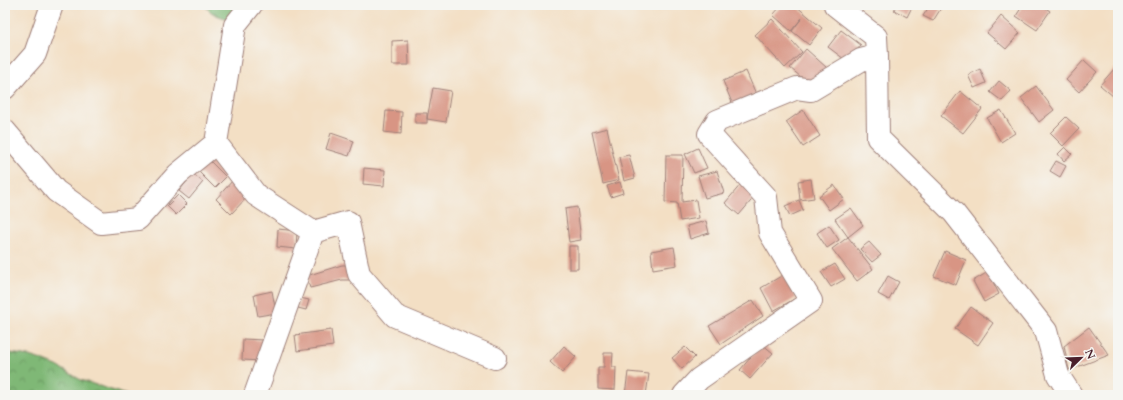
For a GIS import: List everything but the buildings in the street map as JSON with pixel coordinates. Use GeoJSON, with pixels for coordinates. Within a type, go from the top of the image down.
{"type":"FeatureCollection","features":[{"type":"Feature","properties":{"kind":"street"},"geometry":{"type":"LineString","coordinates":[[5,88],[35,54],[52,5]]}},
{"type":"Feature","properties":{"kind":"street"},"geometry":{"type":"LineString","coordinates":[[5,131],[56,191],[101,223],[138,219],[178,174],[216,143],[235,25],[251,5]]}},
{"type":"Feature","properties":{"kind":"street"},"geometry":{"type":"LineString","coordinates":[[835,5],[876,37],[878,138],[954,213],[1046,331],[1058,375],[1071,395]]}},
{"type":"Feature","properties":{"kind":"street"},"geometry":{"type":"LineString","coordinates":[[684,395],[699,379],[811,301],[770,233],[766,197],[709,134],[717,121],[798,88],[812,90],[861,60],[877,56]]}},
{"type":"Feature","properties":{"kind":"street"},"geometry":{"type":"LineString","coordinates":[[216,143],[256,195],[314,232],[348,222],[359,274],[396,316],[496,358]]}},
{"type":"Feature","properties":{"kind":"street"},"geometry":{"type":"LineString","coordinates":[[255,395],[314,232]]}},
{"type":"Feature","properties":{"kind":"green space"},"geometry":{"type":"Polygon","coordinates":[[[205,5],[252,5],[228,19],[212,13],[205,5]]]}},
{"type":"Feature","properties":{"kind":"green space"},"geometry":{"type":"Polygon","coordinates":[[[5,352],[42,360],[57,366],[81,380],[127,395],[5,395],[5,352]]]}}]}
